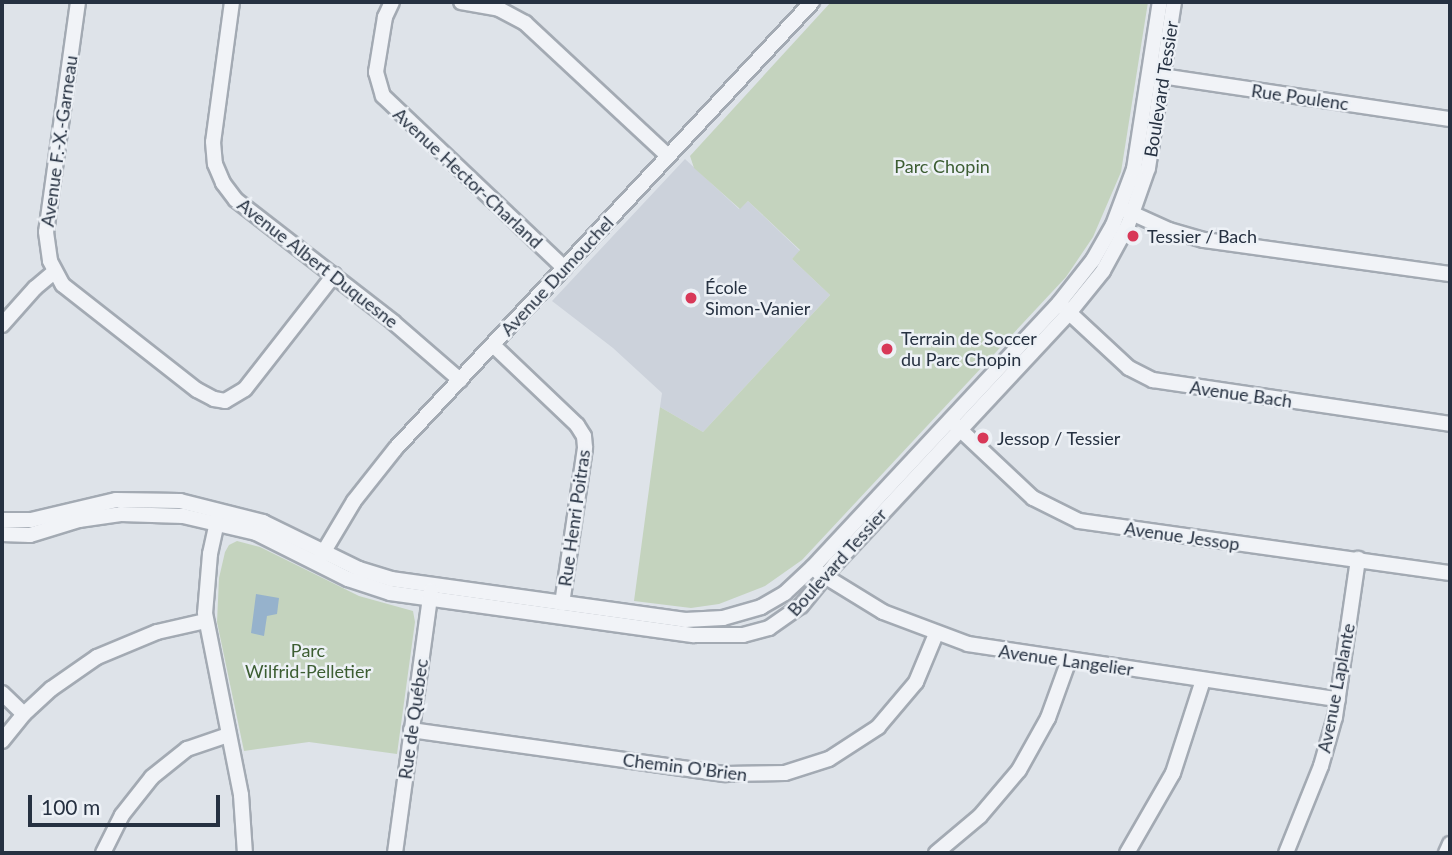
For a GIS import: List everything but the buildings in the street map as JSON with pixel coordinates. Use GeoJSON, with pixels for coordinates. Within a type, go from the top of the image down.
{"type":"FeatureCollection","features":[{"type":"Feature","properties":{"kind":"street","name":"Avenue F.-X.-Garneau"},"geometry":{"type":"LineString","coordinates":[[54,272],[47,251],[47,220],[78,2]]}},
{"type":"Feature","properties":{"kind":"street","name":"Avenue Albert Duquesne"},"geometry":{"type":"LineString","coordinates":[[232,2],[213,135],[217,170],[236,200],[334,275],[460,380]]}},
{"type":"Feature","properties":{"kind":"street","name":"Avenue Hector-Charland"},"geometry":{"type":"LineString","coordinates":[[392,2],[385,17],[376,72],[383,96],[564,268]]}},
{"type":"Feature","properties":{"kind":"street"},"geometry":{"type":"LineString","coordinates":[[461,2],[499,9],[525,23],[668,156]]}},
{"type":"Feature","properties":{"kind":"street","name":"Avenue Dumouchel"},"geometry":{"type":"LineString","coordinates":[[321,557],[366,486],[460,380],[812,2]]}},
{"type":"Feature","properties":{"kind":"street","name":"Boulevard Tessier"},"geometry":{"type":"LineString","coordinates":[[1157,76],[1160,2]]}},
{"type":"Feature","properties":{"kind":"street","name":"Boulevard Tessier"},"geometry":{"type":"LineString","coordinates":[[431,592],[562,603],[672,619],[711,620],[744,614],[769,603],[818,572],[1064,308],[1103,271],[1127,211],[1174,2]]}},
{"type":"Feature","properties":{"kind":"street","name":"Rue Poulenc"},"geometry":{"type":"LineString","coordinates":[[1157,76],[1450,120]]}},
{"type":"Feature","properties":{"kind":"street"},"geometry":{"type":"LineString","coordinates":[[1127,211],[1169,230],[1204,240],[1450,274]]}},
{"type":"Feature","properties":{"kind":"street"},"geometry":{"type":"LineString","coordinates":[[2,326],[35,288],[54,272],[71,293],[187,382],[220,401],[236,397],[245,389],[334,275]]}},
{"type":"Feature","properties":{"kind":"street","name":"Avenue Bach"},"geometry":{"type":"LineString","coordinates":[[1064,308],[1129,368],[1159,382],[1450,424]]}},
{"type":"Feature","properties":{"kind":"street","name":"Rue Henri Poitras"},"geometry":{"type":"LineString","coordinates":[[493,345],[575,422],[584,436],[585,448],[562,603]]}},
{"type":"Feature","properties":{"kind":"street","name":"Avenue Jessop"},"geometry":{"type":"LineString","coordinates":[[954,425],[1034,498],[1070,518],[1101,525],[1450,573]]}},
{"type":"Feature","properties":{"kind":"street","name":"Boulevard Tessier"},"geometry":{"type":"LineString","coordinates":[[2,520],[31,520],[90,504],[129,499],[167,500],[218,515],[256,533],[321,557],[431,592],[683,634],[735,636],[759,632],[782,622],[801,606],[818,572]]}},
{"type":"Feature","properties":{"kind":"street","name":"Boulevard Tessier"},"geometry":{"type":"LineString","coordinates":[[2,534],[30,535],[79,520],[121,513],[218,515]]}},
{"type":"Feature","properties":{"kind":"street"},"geometry":{"type":"LineString","coordinates":[[218,515],[205,593],[205,621],[243,808],[244,853]]}},
{"type":"Feature","properties":{"kind":"street","name":"Avenue Laplante"},"geometry":{"type":"LineString","coordinates":[[1286,853],[1326,749],[1338,699],[1358,559]]}},
{"type":"Feature","properties":{"kind":"street","name":"Avenue Langelier"},"geometry":{"type":"LineString","coordinates":[[818,572],[883,612],[936,634],[1000,651],[1338,699]]}},
{"type":"Feature","properties":{"kind":"street","name":"Rue de Québec"},"geometry":{"type":"LineString","coordinates":[[395,853],[431,592]]}},
{"type":"Feature","properties":{"kind":"street"},"geometry":{"type":"LineString","coordinates":[[2,741],[24,713],[62,680],[97,657],[157,632],[205,621]]}},
{"type":"Feature","properties":{"kind":"street","name":"Chemin O'Brien"},"geometry":{"type":"LineString","coordinates":[[411,730],[726,774],[785,773],[829,759],[878,727],[916,682],[936,634]]}},
{"type":"Feature","properties":{"kind":"street"},"geometry":{"type":"LineString","coordinates":[[936,853],[980,817],[1019,770],[1048,718],[1069,660]]}},
{"type":"Feature","properties":{"kind":"street"},"geometry":{"type":"LineString","coordinates":[[1128,853],[1173,773],[1203,680]]}},
{"type":"Feature","properties":{"kind":"street"},"geometry":{"type":"LineString","coordinates":[[2,693],[24,713]]}},
{"type":"Feature","properties":{"kind":"street"},"geometry":{"type":"LineString","coordinates":[[103,853],[122,815],[152,777],[194,745],[228,735]]}},
{"type":"Feature","properties":{"kind":"street"},"geometry":{"type":"LineString","coordinates":[[1446,853],[1450,844]]}},
{"type":"Feature","properties":{"kind":"shaded area","name":"École Simon-Vanier"},"geometry":{"type":"Polygon","coordinates":[[[685,159],[739,209],[748,201],[800,251],[792,259],[830,295],[703,432],[660,407],[662,393],[613,348],[552,301],[685,159]]]}},
{"type":"Feature","properties":{"kind":"green space","name":"Parc Chopin"},"geometry":{"type":"Polygon","coordinates":[[[831,2],[1148,2],[1121,172],[1093,237],[1066,277],[802,560],[765,586],[719,604],[691,608],[634,601],[660,407],[703,432],[830,295],[792,259],[800,250],[748,201],[740,209],[694,168],[690,156],[831,2]]]}},
{"type":"Feature","properties":{"kind":"green space","name":"Parc Wilfrid-Pelletier"},"geometry":{"type":"Polygon","coordinates":[[[237,541],[260,547],[359,596],[413,611],[415,622],[397,754],[309,742],[244,751],[217,622],[219,578],[225,552],[229,545],[237,541]]]}},
{"type":"Feature","properties":{"kind":"water"},"geometry":{"type":"Polygon","coordinates":[[[256,594],[279,598],[277,614],[267,616],[264,636],[251,633],[256,594]]]}},
{"type":"Feature","properties":{"kind":"place","name":"Tessier / Bach"},"geometry":{"type":"Point","coordinates":[1133,236]}},
{"type":"Feature","properties":{"kind":"place","name":"École Simon-Vanier"},"geometry":{"type":"Point","coordinates":[691,298]}},
{"type":"Feature","properties":{"kind":"place","name":"Terrain de Soccer du Parc Chopin"},"geometry":{"type":"Point","coordinates":[887,349]}},
{"type":"Feature","properties":{"kind":"place","name":"Jessop / Tessier"},"geometry":{"type":"Point","coordinates":[983,438]}}]}
